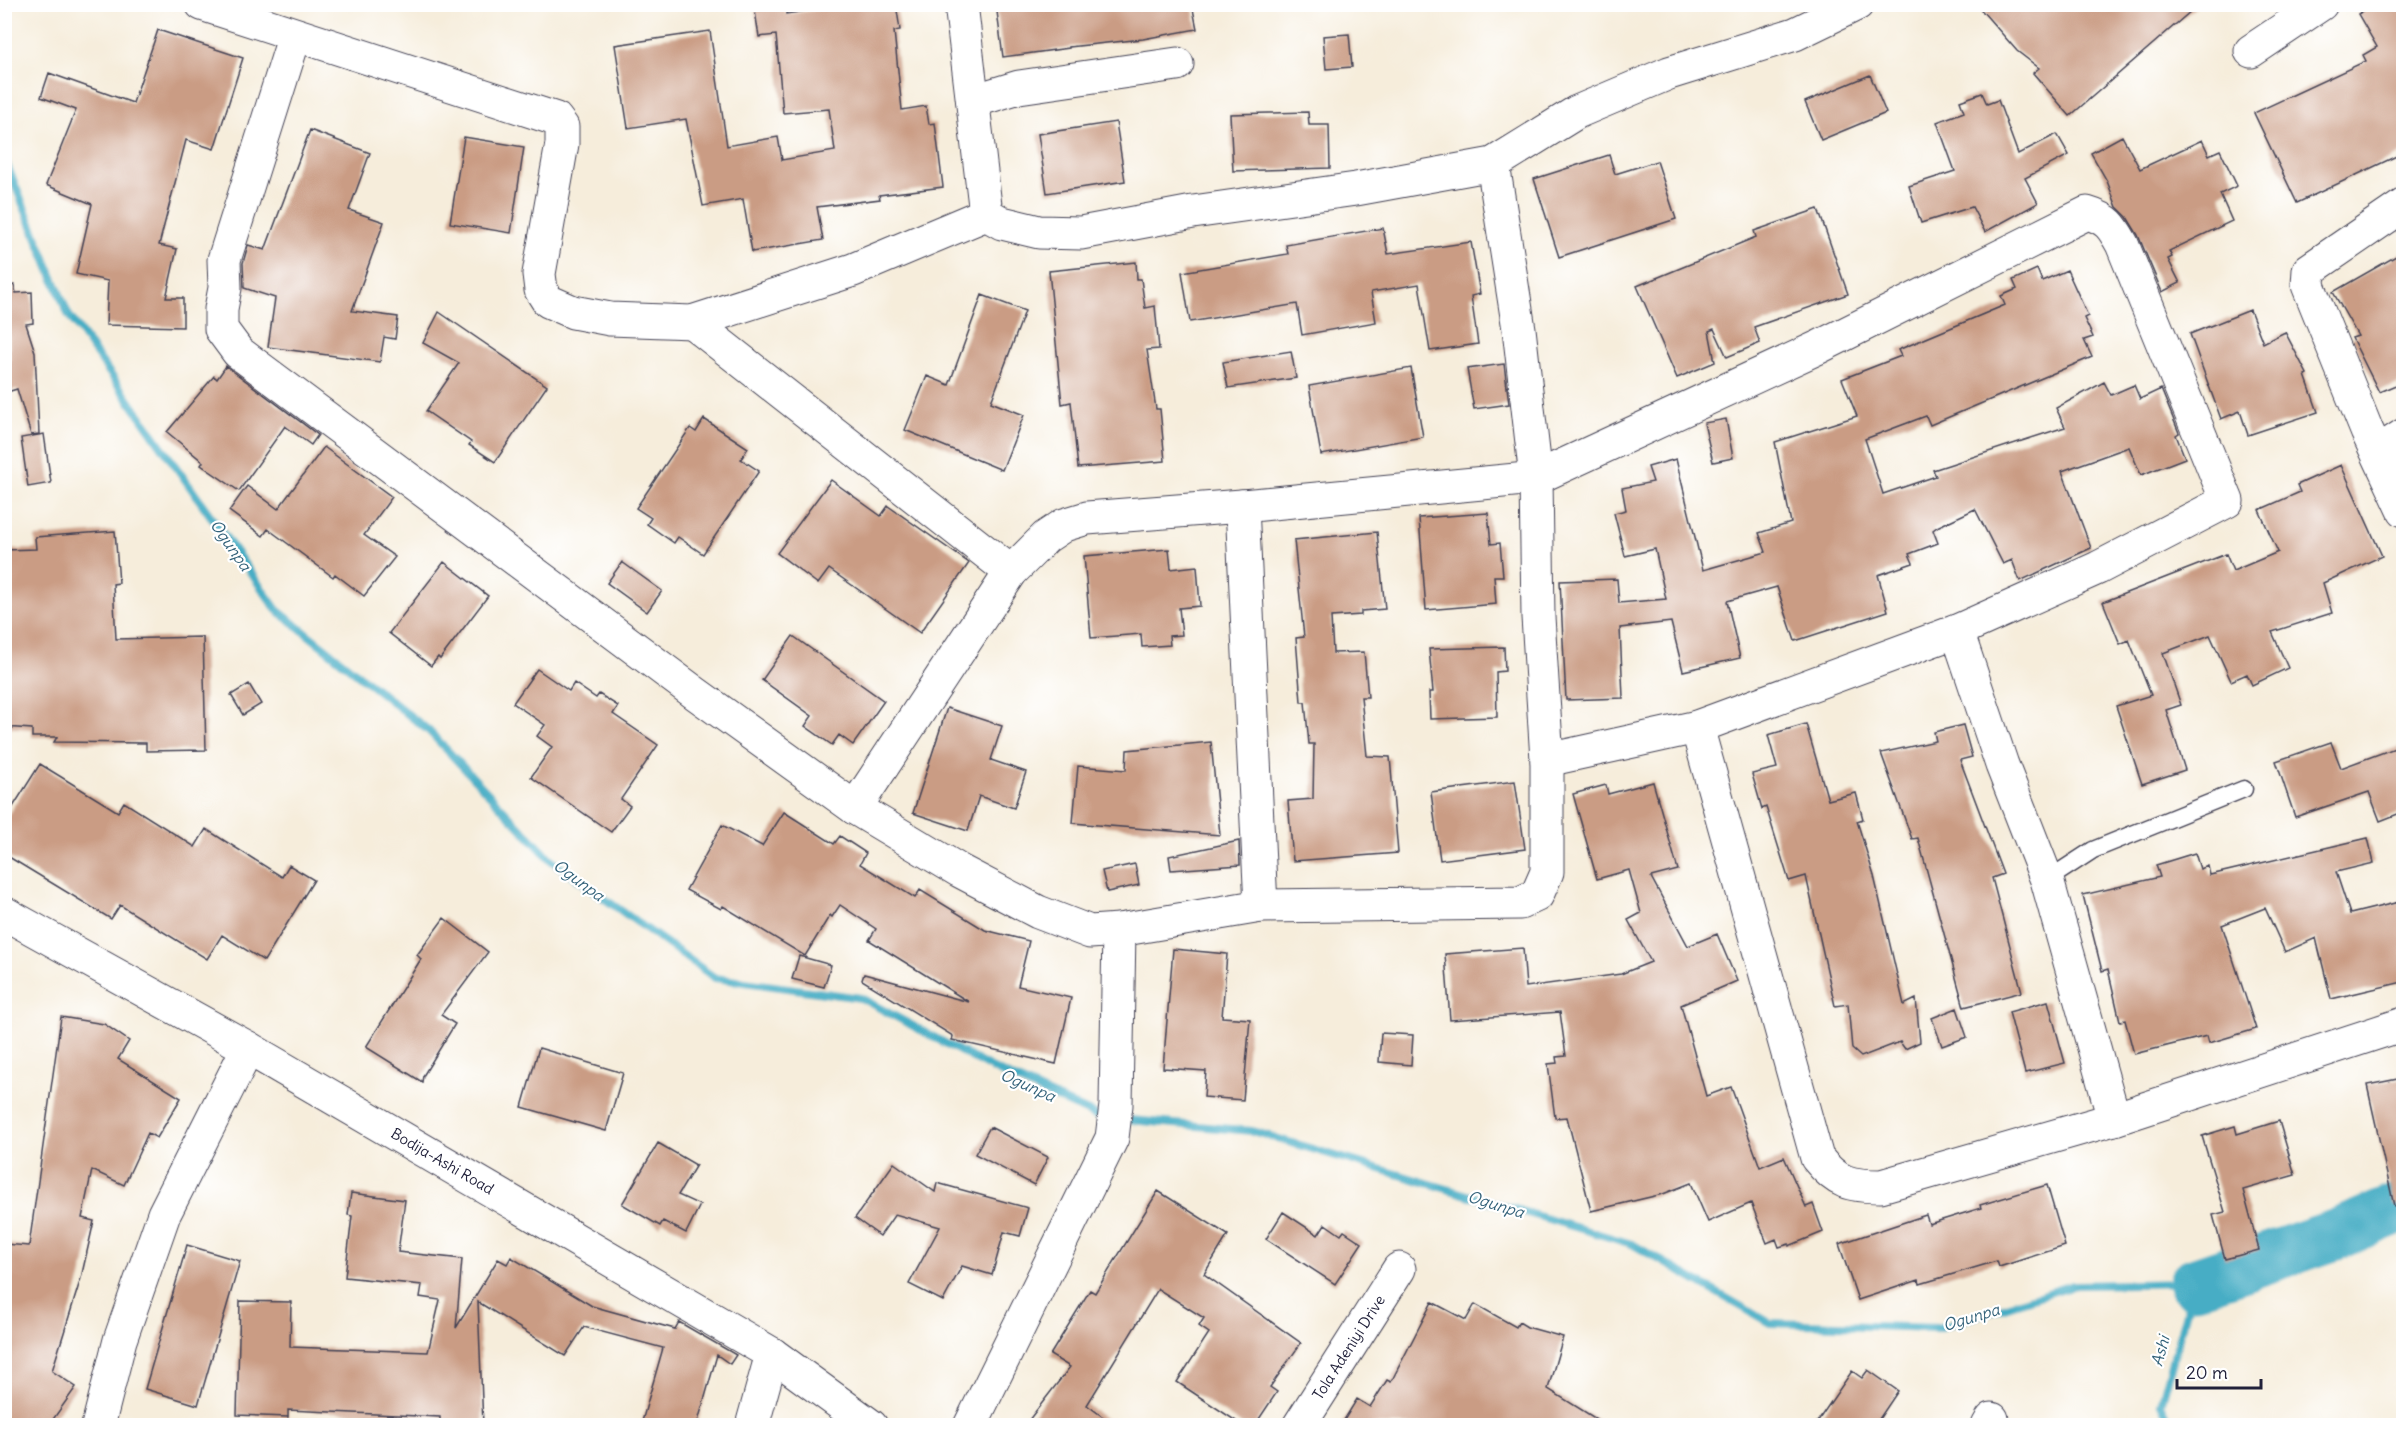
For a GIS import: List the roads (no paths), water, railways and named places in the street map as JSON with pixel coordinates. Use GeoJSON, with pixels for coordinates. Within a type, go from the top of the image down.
{"type":"FeatureCollection","features":[{"type":"Feature","properties":{"kind":"street"},"geometry":{"type":"LineString","coordinates":[[202,4],[556,119],[562,127],[562,144],[539,274],[541,290],[548,301],[573,312],[610,319],[692,322],[853,270],[986,214]]}},
{"type":"Feature","properties":{"kind":"street"},"geometry":{"type":"LineString","coordinates":[[961,4],[986,214]]}},
{"type":"Feature","properties":{"kind":"street"},"geometry":{"type":"LineString","coordinates":[[986,214],[1002,223],[1039,232],[1081,233],[1193,212],[1356,189],[1493,164],[1577,112],[1670,73],[1795,34],[1857,4]]}},
{"type":"Feature","properties":{"kind":"street"},"geometry":{"type":"LineString","coordinates":[[2251,51],[2322,4]]}},
{"type":"Feature","properties":{"kind":"street"},"geometry":{"type":"LineString","coordinates":[[295,35],[224,260],[225,288],[221,309],[221,329],[238,352],[694,693],[855,808],[960,871],[1038,912],[1090,932],[1119,930],[1261,906],[1520,903],[1537,895],[1546,872],[1547,760],[1538,618],[1536,478],[1519,329],[1493,164]]}},
{"type":"Feature","properties":{"kind":"street"},"geometry":{"type":"LineString","coordinates":[[973,101],[1019,87],[1177,64]]}},
{"type":"Feature","properties":{"kind":"street"},"geometry":{"type":"LineString","coordinates":[[2403,205],[2309,270],[2308,285],[2367,431],[2391,443],[2403,510]]}},
{"type":"Feature","properties":{"kind":"street"},"geometry":{"type":"LineString","coordinates":[[855,808],[1011,572],[1046,537],[1064,525],[1080,520],[1536,478],[1819,347],[2087,213],[2098,216],[2111,225],[2122,244],[2227,501],[2098,568],[1957,631],[1697,727],[1547,760]]}},
{"type":"Feature","properties":{"kind":"street"},"geometry":{"type":"LineString","coordinates":[[692,322],[1011,572]]}},
{"type":"Feature","properties":{"kind":"street"},"geometry":{"type":"LineString","coordinates":[[1242,506],[1261,906]]}},
{"type":"Feature","properties":{"kind":"street"},"geometry":{"type":"LineString","coordinates":[[1957,631],[2002,765],[2047,880],[2114,1119]]}},
{"type":"Feature","properties":{"kind":"street"},"geometry":{"type":"LineString","coordinates":[[1697,727],[1817,1158],[1827,1171],[1841,1182],[1860,1186],[1881,1186],[2114,1119],[2403,1024]]}},
{"type":"Feature","properties":{"kind":"street","name":"Bodija-Ashi Road"},"geometry":{"type":"LineString","coordinates":[[4,913],[248,1048],[772,1354],[871,1425]]}},
{"type":"Feature","properties":{"kind":"street"},"geometry":{"type":"LineString","coordinates":[[970,1425],[1112,1138],[1116,1106],[1119,930]]}},
{"type":"Feature","properties":{"kind":"street"},"geometry":{"type":"LineString","coordinates":[[98,1425],[120,1340],[164,1214],[248,1048]]}},
{"type":"Feature","properties":{"kind":"street","name":"Tola Adeniyi Drive"},"geometry":{"type":"LineString","coordinates":[[1299,1425],[1399,1269]]}},
{"type":"Feature","properties":{"kind":"street"},"geometry":{"type":"LineString","coordinates":[[752,1425],[772,1354]]}},
{"type":"Feature","properties":{"kind":"lane"},"geometry":{"type":"LineString","coordinates":[[2047,880],[2093,850],[2244,789]]}},
{"type":"Feature","properties":{"kind":"waterway","name":"Ogunpa"},"geometry":{"type":"LineString","coordinates":[[4,158],[68,314],[277,610],[429,731],[552,861],[715,978],[861,998],[993,1069],[1099,1117],[1107,1118]]}},
{"type":"Feature","properties":{"kind":"waterway","name":"Ogunpa"},"geometry":{"type":"LineString","coordinates":[[1120,1119],[1252,1131],[1632,1244],[1770,1323],[1938,1328],[2073,1285],[2194,1283],[2161,1404],[2172,1426]]}},
{"type":"Feature","properties":{"kind":"waterway","name":"Ogunpa"},"geometry":{"type":"LineString","coordinates":[[2194,1283],[2335,1235],[2404,1206]]}},
{"type":"Feature","properties":{"kind":"water label","name":"Ashi"},"geometry":{"type":"Point","coordinates":[2160,1351]}}]}
